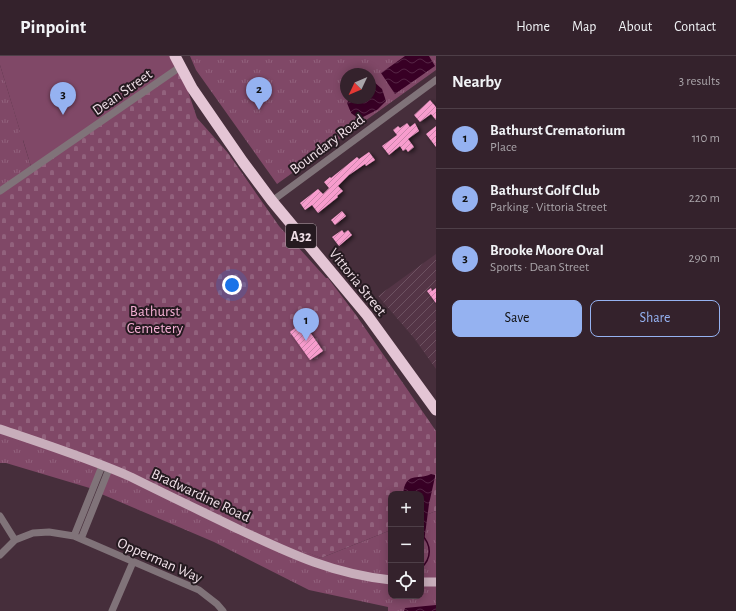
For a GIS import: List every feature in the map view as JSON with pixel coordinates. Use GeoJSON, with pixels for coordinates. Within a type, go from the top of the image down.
{"type":"FeatureCollection","features":[{"type":"Feature","properties":{"kind":"highway","name":"Vittoria Street"},"geometry":{"type":"LineString","coordinates":[[174,56],[207,111],[272,201],[363,310],[436,410]]}},
{"type":"Feature","properties":{"kind":"main road","name":"Bradwardine Road"},"geometry":{"type":"LineString","coordinates":[[0,430],[51,446],[106,467],[294,555],[334,570],[388,580]]}},
{"type":"Feature","properties":{"kind":"main road"},"geometry":{"type":"LineString","coordinates":[[424,582],[436,582]]}},
{"type":"Feature","properties":{"kind":"street","name":"Dean Street"},"geometry":{"type":"LineString","coordinates":[[0,191],[180,67]]}},
{"type":"Feature","properties":{"kind":"street","name":"Boundary Road"},"geometry":{"type":"LineString","coordinates":[[272,201],[435,82]]}},
{"type":"Feature","properties":{"kind":"street"},"geometry":{"type":"LineString","coordinates":[[74,536],[106,467]]}},
{"type":"Feature","properties":{"kind":"street"},"geometry":{"type":"LineString","coordinates":[[81,539],[106,467]]}},
{"type":"Feature","properties":{"kind":"street"},"geometry":{"type":"LineString","coordinates":[[0,516],[15,540],[0,555]]}},
{"type":"Feature","properties":{"kind":"street","name":"Opperman Way"},"geometry":{"type":"LineString","coordinates":[[15,540],[33,533],[42,532],[74,536],[199,590],[224,611]]}},
{"type":"Feature","properties":{"kind":"street"},"geometry":{"type":"LineString","coordinates":[[112,611],[133,562]]}},
{"type":"Feature","properties":{"kind":"shaded area"},"geometry":{"type":"Polygon","coordinates":[[[436,254],[436,369],[414,338],[378,296],[436,254]]]}},
{"type":"Feature","properties":{"kind":"green space"},"geometry":{"type":"Polygon","coordinates":[[[0,56],[175,56],[180,67],[32,170],[23,140],[22,141],[17,134],[20,131],[0,65],[0,56]]]}},
{"type":"Feature","properties":{"kind":"green space"},"geometry":{"type":"Polygon","coordinates":[[[190,56],[436,56],[436,70],[277,184],[196,70],[190,56]]]}},
{"type":"Feature","properties":{"kind":"green space"},"geometry":{"type":"Polygon","coordinates":[[[0,65],[32,170],[0,191],[0,65]]]}},
{"type":"Feature","properties":{"kind":"green space","name":"Bathurst Cemetery"},"geometry":{"type":"Polygon","coordinates":[[[180,67],[197,118],[228,153],[279,226],[326,278],[328,278],[356,315],[436,431],[436,511],[424,516],[424,491],[388,491],[388,531],[321,558],[206,513],[129,477],[0,429],[0,191],[180,67]]]}},
{"type":"Feature","properties":{"kind":"green space"},"geometry":{"type":"Polygon","coordinates":[[[0,429],[102,466],[93,489],[6,463],[0,463],[0,429]]]}},
{"type":"Feature","properties":{"kind":"green space"},"geometry":{"type":"Polygon","coordinates":[[[109,469],[321,558],[388,531],[388,599],[424,599],[424,516],[436,511],[436,611],[388,611],[388,607],[309,590],[214,542],[99,493],[109,469]]]}},
{"type":"Feature","properties":{"kind":"water"},"geometry":{"type":"Polygon","coordinates":[[[405,56],[429,56],[435,66],[395,94],[381,73],[405,56]]]}},
{"type":"Feature","properties":{"kind":"water"},"geometry":{"type":"Polygon","coordinates":[[[376,84],[382,89],[386,101],[377,110],[359,119],[351,113],[347,104],[376,104],[376,84]]]}},
{"type":"Feature","properties":{"kind":"water"},"geometry":{"type":"Polygon","coordinates":[[[431,474],[435,475],[429,504],[424,542],[424,491],[403,491],[409,479],[431,474]]]}},
{"type":"Feature","properties":{"kind":"water"},"geometry":{"type":"Polygon","coordinates":[[[436,605],[436,611],[404,611],[405,608],[436,605]]]}},
{"type":"Feature","properties":{"kind":"building"},"geometry":{"type":"Polygon","coordinates":[[[430,100],[436,107],[436,120],[431,114],[420,122],[414,115],[430,100]]]}},
{"type":"Feature","properties":{"kind":"building"},"geometry":{"type":"Polygon","coordinates":[[[407,123],[410,127],[415,123],[419,131],[408,139],[414,147],[408,152],[406,149],[403,151],[400,146],[389,155],[382,146],[397,135],[393,130],[398,126],[400,128],[407,123]]]}},
{"type":"Feature","properties":{"kind":"building"},"geometry":{"type":"Polygon","coordinates":[[[436,126],[436,147],[426,134],[436,126]]]}},
{"type":"Feature","properties":{"kind":"building"},"geometry":{"type":"Polygon","coordinates":[[[369,152],[375,160],[366,166],[365,164],[349,175],[338,186],[343,191],[337,196],[338,197],[318,213],[312,205],[305,210],[300,203],[318,189],[323,194],[329,188],[324,182],[357,157],[359,159],[369,152]]]}},
{"type":"Feature","properties":{"kind":"building"},"geometry":{"type":"Polygon","coordinates":[[[342,211],[346,216],[335,225],[331,220],[342,211]]]}},
{"type":"Feature","properties":{"kind":"building"},"geometry":{"type":"Polygon","coordinates":[[[342,230],[344,233],[348,230],[352,235],[339,246],[332,237],[342,230]]]}},
{"type":"Feature","properties":{"kind":"building"},"geometry":{"type":"Polygon","coordinates":[[[431,288],[432,291],[436,288],[436,303],[427,291],[431,288]]]}},
{"type":"Feature","properties":{"kind":"building"},"geometry":{"type":"Polygon","coordinates":[[[303,322],[323,351],[310,360],[290,332],[303,322]]]}},
{"type":"Feature","properties":{"kind":"waterway"},"geometry":{"type":"LineString","coordinates":[[424,537],[429,547],[429,556],[424,565]]}},
{"type":"Feature","properties":{"kind":"place","name":"Bathurst Golf Club"},"geometry":{"type":"Point","coordinates":[259,110]}},
{"type":"Feature","properties":{"kind":"place","name":"Brooke Moore Oval"},"geometry":{"type":"Point","coordinates":[63,115]}},
{"type":"Feature","properties":{"kind":"place","name":"Bathurst Crematorium"},"geometry":{"type":"Point","coordinates":[306,341]}}]}
